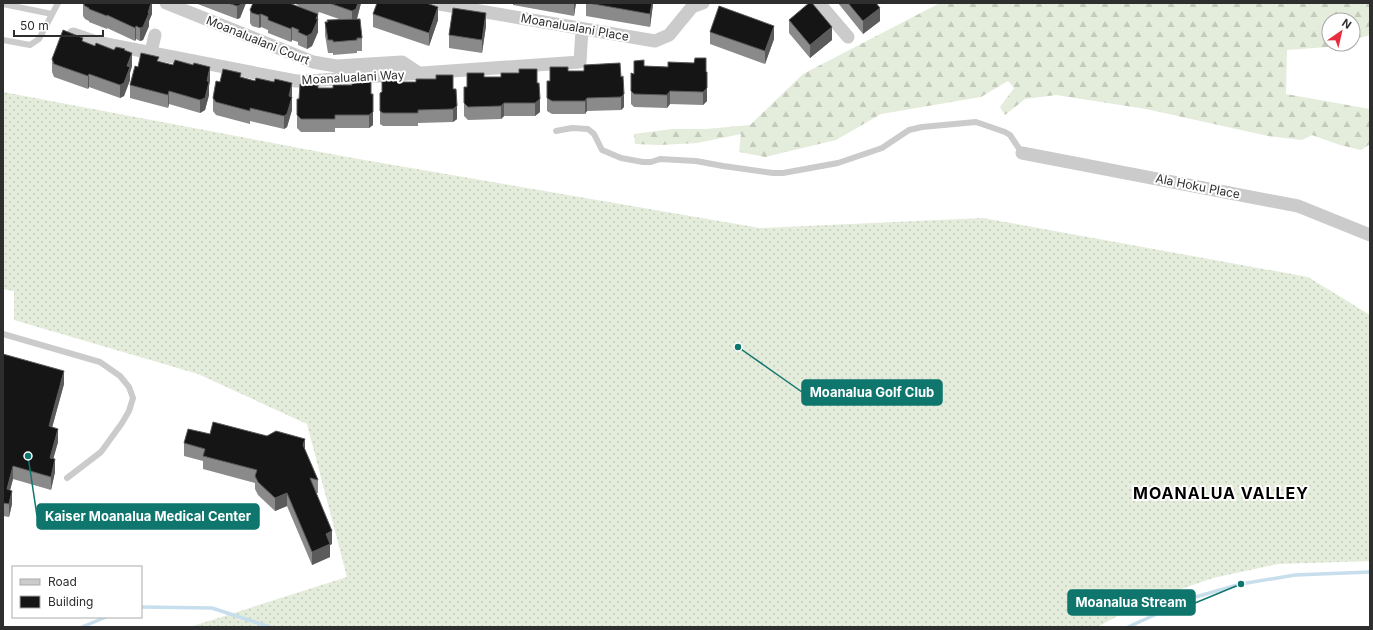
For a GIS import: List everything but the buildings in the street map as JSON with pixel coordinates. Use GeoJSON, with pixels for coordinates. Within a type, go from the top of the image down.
{"type":"FeatureCollection","features":[{"type":"Feature","properties":{"kind":"street","name":"Moanalualani Court"},"geometry":{"type":"LineString","coordinates":[[166,3],[313,62],[336,66],[402,62],[420,74]]}},
{"type":"Feature","properties":{"kind":"street","name":"Moanalualani Place"},"geometry":{"type":"LineString","coordinates":[[433,3],[655,41],[669,35],[692,7],[703,3]]}},
{"type":"Feature","properties":{"kind":"street"},"geometry":{"type":"LineString","coordinates":[[818,3],[848,37]]}},
{"type":"Feature","properties":{"kind":"street","name":"Moanalualani Way"},"geometry":{"type":"LineString","coordinates":[[72,34],[96,42],[296,81],[334,80],[580,62],[582,29]]}},
{"type":"Feature","properties":{"kind":"street"},"geometry":{"type":"LineString","coordinates":[[152,52],[155,35]]}},
{"type":"Feature","properties":{"kind":"street","name":"Ala Hoku Place"},"geometry":{"type":"LineString","coordinates":[[1022,152],[1298,206],[1370,234]]}},
{"type":"Feature","properties":{"kind":"lane"},"geometry":{"type":"LineString","coordinates":[[3,40],[30,45],[39,40],[58,3]]}},
{"type":"Feature","properties":{"kind":"lane"},"geometry":{"type":"LineString","coordinates":[[3,4],[52,14]]}},
{"type":"Feature","properties":{"kind":"lane"},"geometry":{"type":"LineString","coordinates":[[556,131],[572,128],[588,129],[594,134],[602,150],[622,158],[651,162],[660,160],[696,161],[773,173],[783,173],[845,161],[882,148],[909,130],[922,127],[976,122],[1010,135],[1022,152]]}},
{"type":"Feature","properties":{"kind":"lane"},"geometry":{"type":"LineString","coordinates":[[3,334],[100,362],[120,376],[129,386],[133,398],[129,412],[119,427],[101,452],[67,478]]}},
{"type":"Feature","properties":{"kind":"green space"},"geometry":{"type":"Polygon","coordinates":[[[940,3],[1370,3],[1370,35],[1361,38],[1361,12],[1321,12],[1321,48],[1287,50],[1286,94],[1370,109],[1370,144],[1361,150],[1340,145],[1312,135],[1302,140],[1268,136],[1146,109],[1056,95],[1025,99],[1005,115],[1000,107],[1014,88],[1008,81],[981,97],[881,114],[836,140],[765,157],[739,152],[741,134],[697,143],[659,145],[635,144],[634,134],[672,129],[706,129],[750,125],[803,74],[940,3]]]}},
{"type":"Feature","properties":{"kind":"green space"},"geometry":{"type":"Polygon","coordinates":[[[3,92],[347,157],[760,228],[983,218],[1308,277],[1370,315],[1370,561],[1278,564],[1213,578],[1164,595],[1127,611],[1097,627],[190,627],[347,577],[307,424],[198,374],[14,320],[14,291],[3,289],[3,92]]]}},
{"type":"Feature","properties":{"kind":"waterway"},"geometry":{"type":"LineString","coordinates":[[1128,627],[1192,598],[1241,584],[1295,575],[1370,572]]}},
{"type":"Feature","properties":{"kind":"waterway"},"geometry":{"type":"LineString","coordinates":[[142,607],[212,608],[270,627]]}},
{"type":"Feature","properties":{"kind":"waterway"},"geometry":{"type":"LineString","coordinates":[[82,627],[104,618]]}},
{"type":"Feature","properties":{"kind":"place","name":"Moanalua Golf Club"},"geometry":{"type":"Point","coordinates":[738,347]}},
{"type":"Feature","properties":{"kind":"place","name":"Kaiser Moanalua Medical Center"},"geometry":{"type":"Point","coordinates":[28,456]}},
{"type":"Feature","properties":{"kind":"place","name":"Moanalua Stream"},"geometry":{"type":"Point","coordinates":[1241,584]}},
{"type":"Feature","properties":{"kind":"district","name":"MOANALUA VALLEY"},"geometry":{"type":"Point","coordinates":[1221,493]}}]}
